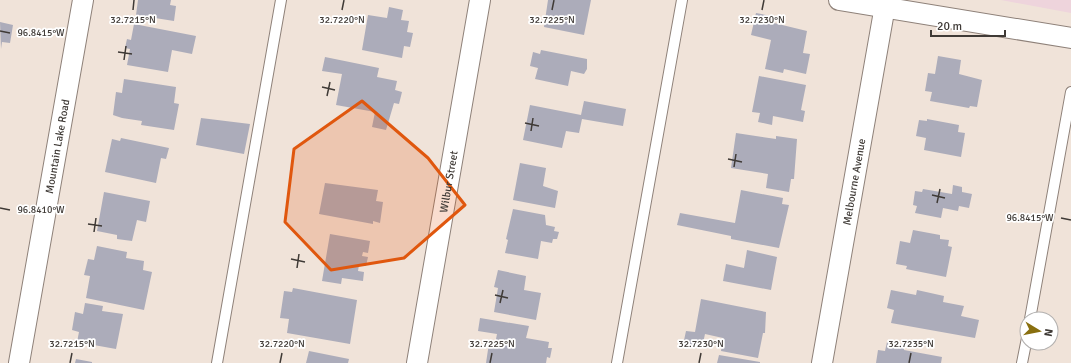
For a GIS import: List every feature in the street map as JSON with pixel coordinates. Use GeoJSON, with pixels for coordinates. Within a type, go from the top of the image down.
{"type":"FeatureCollection","features":[{"type":"Feature","properties":{"kind":"street","name":"Mountain Lake Road"},"geometry":{"type":"LineString","coordinates":[[19,363],[83,0]]}},
{"type":"Feature","properties":{"kind":"street","name":"Wilbur Street"},"geometry":{"type":"LineString","coordinates":[[417,363],[480,0]]}},
{"type":"Feature","properties":{"kind":"street"},"geometry":{"type":"LineString","coordinates":[[839,0],[886,4],[1071,38]]}},
{"type":"Feature","properties":{"kind":"street","name":"Melbourne Avenue"},"geometry":{"type":"LineString","coordinates":[[822,363],[886,4]]}},
{"type":"Feature","properties":{"kind":"lane"},"geometry":{"type":"LineString","coordinates":[[217,363],[281,0]]}},
{"type":"Feature","properties":{"kind":"lane"},"geometry":{"type":"LineString","coordinates":[[617,363],[682,0]]}},
{"type":"Feature","properties":{"kind":"lane"},"geometry":{"type":"LineString","coordinates":[[1031,311],[1071,92]]}},
{"type":"Feature","properties":{"kind":"lane"},"geometry":{"type":"LineString","coordinates":[[1022,363],[1024,351]]}},
{"type":"Feature","properties":{"kind":"highlighted area"},"geometry":{"type":"Polygon","coordinates":[[[362,101],[428,158],[465,205],[404,258],[331,270],[285,222],[294,149],[362,101]]]}},
{"type":"Feature","properties":{"kind":"shaded area"},"geometry":{"type":"Polygon","coordinates":[[[1001,0],[1071,0],[1071,13],[1001,0]]]}},
{"type":"Feature","properties":{"kind":"building"},"geometry":{"type":"Polygon","coordinates":[[[138,0],[171,0],[170,5],[176,6],[174,21],[136,15],[138,0]]]}},
{"type":"Feature","properties":{"kind":"building"},"geometry":{"type":"Polygon","coordinates":[[[548,0],[591,0],[584,35],[544,27],[548,0]]]}},
{"type":"Feature","properties":{"kind":"building"},"geometry":{"type":"Polygon","coordinates":[[[389,7],[403,10],[401,20],[409,21],[407,32],[413,33],[410,47],[404,46],[402,58],[362,50],[368,15],[387,18],[389,7]]]}},
{"type":"Feature","properties":{"kind":"building"},"geometry":{"type":"Polygon","coordinates":[[[756,13],[776,17],[774,23],[807,31],[803,53],[810,54],[806,74],[784,69],[783,73],[765,69],[771,40],[751,35],[756,13]]]}},
{"type":"Feature","properties":{"kind":"building"},"geometry":{"type":"Polygon","coordinates":[[[0,22],[13,25],[10,43],[2,42],[1,49],[0,22]]]}},
{"type":"Feature","properties":{"kind":"building"},"geometry":{"type":"Polygon","coordinates":[[[134,24],[196,36],[192,54],[172,50],[168,72],[127,65],[130,49],[125,48],[127,39],[131,40],[134,24]]]}},
{"type":"Feature","properties":{"kind":"building"},"geometry":{"type":"Polygon","coordinates":[[[541,50],[587,59],[587,69],[584,74],[571,71],[568,86],[535,79],[538,68],[530,66],[533,52],[540,54],[541,50]]]}},
{"type":"Feature","properties":{"kind":"building"},"geometry":{"type":"Polygon","coordinates":[[[938,56],[961,60],[959,74],[982,80],[977,107],[970,106],[969,108],[930,101],[932,92],[925,91],[928,73],[935,74],[938,56]]]}},
{"type":"Feature","properties":{"kind":"building"},"geometry":{"type":"Polygon","coordinates":[[[325,57],[379,68],[377,77],[397,81],[395,90],[402,92],[399,104],[394,103],[386,130],[372,127],[375,112],[336,105],[342,74],[322,71],[325,57]]]}},
{"type":"Feature","properties":{"kind":"building"},"geometry":{"type":"Polygon","coordinates":[[[759,76],[806,85],[801,110],[805,111],[803,122],[773,116],[772,125],[758,122],[760,113],[752,112],[759,76]]]}},
{"type":"Feature","properties":{"kind":"building"},"geometry":{"type":"Polygon","coordinates":[[[124,79],[176,87],[174,103],[179,104],[174,130],[141,125],[142,121],[113,115],[116,92],[122,93],[124,79]]]}},
{"type":"Feature","properties":{"kind":"building"},"geometry":{"type":"Polygon","coordinates":[[[584,101],[626,109],[623,126],[582,119],[579,133],[566,131],[562,148],[523,140],[530,105],[581,115],[584,101]]]}},
{"type":"Feature","properties":{"kind":"building"},"geometry":{"type":"Polygon","coordinates":[[[201,118],[250,124],[244,154],[196,145],[201,118]]]}},
{"type":"Feature","properties":{"kind":"building"},"geometry":{"type":"Polygon","coordinates":[[[927,119],[959,125],[958,132],[965,133],[961,157],[924,150],[926,138],[916,136],[919,120],[927,121],[927,119]]]}},
{"type":"Feature","properties":{"kind":"building"},"geometry":{"type":"Polygon","coordinates":[[[736,133],[776,139],[776,136],[797,139],[794,179],[791,179],[789,192],[766,188],[768,174],[731,168],[736,133]]]}},
{"type":"Feature","properties":{"kind":"building"},"geometry":{"type":"Polygon","coordinates":[[[121,138],[169,148],[166,159],[161,158],[156,183],[105,172],[112,139],[120,141],[121,138]]]}},
{"type":"Feature","properties":{"kind":"building"},"geometry":{"type":"Polygon","coordinates":[[[520,163],[546,168],[543,186],[558,191],[555,208],[513,200],[520,163]]]}},
{"type":"Feature","properties":{"kind":"building"},"geometry":{"type":"Polygon","coordinates":[[[325,183],[378,190],[376,201],[383,202],[380,223],[373,221],[373,224],[319,214],[325,183]]]}},
{"type":"Feature","properties":{"kind":"building"},"geometry":{"type":"Polygon","coordinates":[[[953,185],[962,187],[962,192],[972,194],[969,208],[959,206],[958,211],[943,208],[941,218],[915,213],[917,206],[913,205],[915,191],[922,192],[923,189],[952,194],[953,185]]]}},
{"type":"Feature","properties":{"kind":"building"},"geometry":{"type":"Polygon","coordinates":[[[741,190],[783,198],[782,204],[789,205],[779,248],[731,239],[731,236],[677,225],[680,213],[735,223],[741,190]]]}},
{"type":"Feature","properties":{"kind":"building"},"geometry":{"type":"Polygon","coordinates":[[[104,192],[150,201],[146,222],[137,220],[132,241],[117,239],[117,235],[97,231],[104,192]]]}},
{"type":"Feature","properties":{"kind":"building"},"geometry":{"type":"Polygon","coordinates":[[[513,209],[545,215],[546,225],[555,227],[554,231],[559,232],[557,239],[553,239],[552,243],[541,241],[538,259],[505,253],[508,240],[506,239],[513,209]]]}},
{"type":"Feature","properties":{"kind":"building"},"geometry":{"type":"Polygon","coordinates":[[[913,230],[940,235],[940,239],[949,240],[948,246],[952,247],[946,277],[906,269],[907,266],[896,264],[900,241],[910,243],[913,230]]]}},
{"type":"Feature","properties":{"kind":"building"},"geometry":{"type":"Polygon","coordinates":[[[330,234],[370,241],[368,253],[363,252],[362,256],[368,257],[366,266],[359,265],[358,271],[364,272],[363,281],[342,278],[341,284],[322,281],[330,234]]]}},
{"type":"Feature","properties":{"kind":"building"},"geometry":{"type":"Polygon","coordinates":[[[97,246],[127,252],[126,258],[144,261],[143,270],[152,272],[144,310],[86,298],[90,276],[84,275],[88,259],[94,260],[97,246]]]}},
{"type":"Feature","properties":{"kind":"building"},"geometry":{"type":"Polygon","coordinates":[[[747,250],[777,257],[771,290],[723,281],[726,264],[744,268],[747,250]]]}},
{"type":"Feature","properties":{"kind":"building"},"geometry":{"type":"Polygon","coordinates":[[[498,270],[526,276],[524,290],[541,293],[536,320],[494,312],[498,288],[494,287],[498,270]]]}},
{"type":"Feature","properties":{"kind":"building"},"geometry":{"type":"Polygon","coordinates":[[[293,288],[357,300],[350,344],[287,333],[289,319],[280,318],[284,291],[292,292],[293,288]]]}},
{"type":"Feature","properties":{"kind":"building"},"geometry":{"type":"Polygon","coordinates":[[[891,290],[916,295],[917,290],[944,296],[943,302],[964,306],[961,316],[979,320],[975,338],[891,323],[894,310],[887,308],[891,290]]]}},
{"type":"Feature","properties":{"kind":"building"},"geometry":{"type":"Polygon","coordinates":[[[701,299],[766,312],[765,333],[763,333],[758,358],[721,351],[723,338],[705,334],[702,348],[683,345],[686,331],[695,332],[701,299]]]}},
{"type":"Feature","properties":{"kind":"building"},"geometry":{"type":"Polygon","coordinates":[[[85,303],[103,306],[102,311],[123,314],[116,349],[77,342],[79,332],[72,330],[75,312],[83,314],[85,303]]]}},
{"type":"Feature","properties":{"kind":"building"},"geometry":{"type":"Polygon","coordinates":[[[480,318],[529,326],[526,338],[549,342],[548,348],[552,348],[550,358],[547,357],[546,363],[486,363],[489,343],[495,344],[497,334],[478,331],[480,318]]]}},
{"type":"Feature","properties":{"kind":"building"},"geometry":{"type":"Polygon","coordinates":[[[887,342],[904,345],[904,350],[942,357],[941,363],[876,363],[878,350],[885,351],[887,342]]]}},
{"type":"Feature","properties":{"kind":"building"},"geometry":{"type":"Polygon","coordinates":[[[309,351],[349,359],[348,363],[306,363],[309,351]]]}},
{"type":"Feature","properties":{"kind":"building"},"geometry":{"type":"Polygon","coordinates":[[[719,355],[760,362],[760,363],[717,363],[719,355]]]}},
{"type":"Feature","properties":{"kind":"building"},"geometry":{"type":"Polygon","coordinates":[[[76,359],[92,362],[92,363],[75,363],[76,359]]]}}]}
